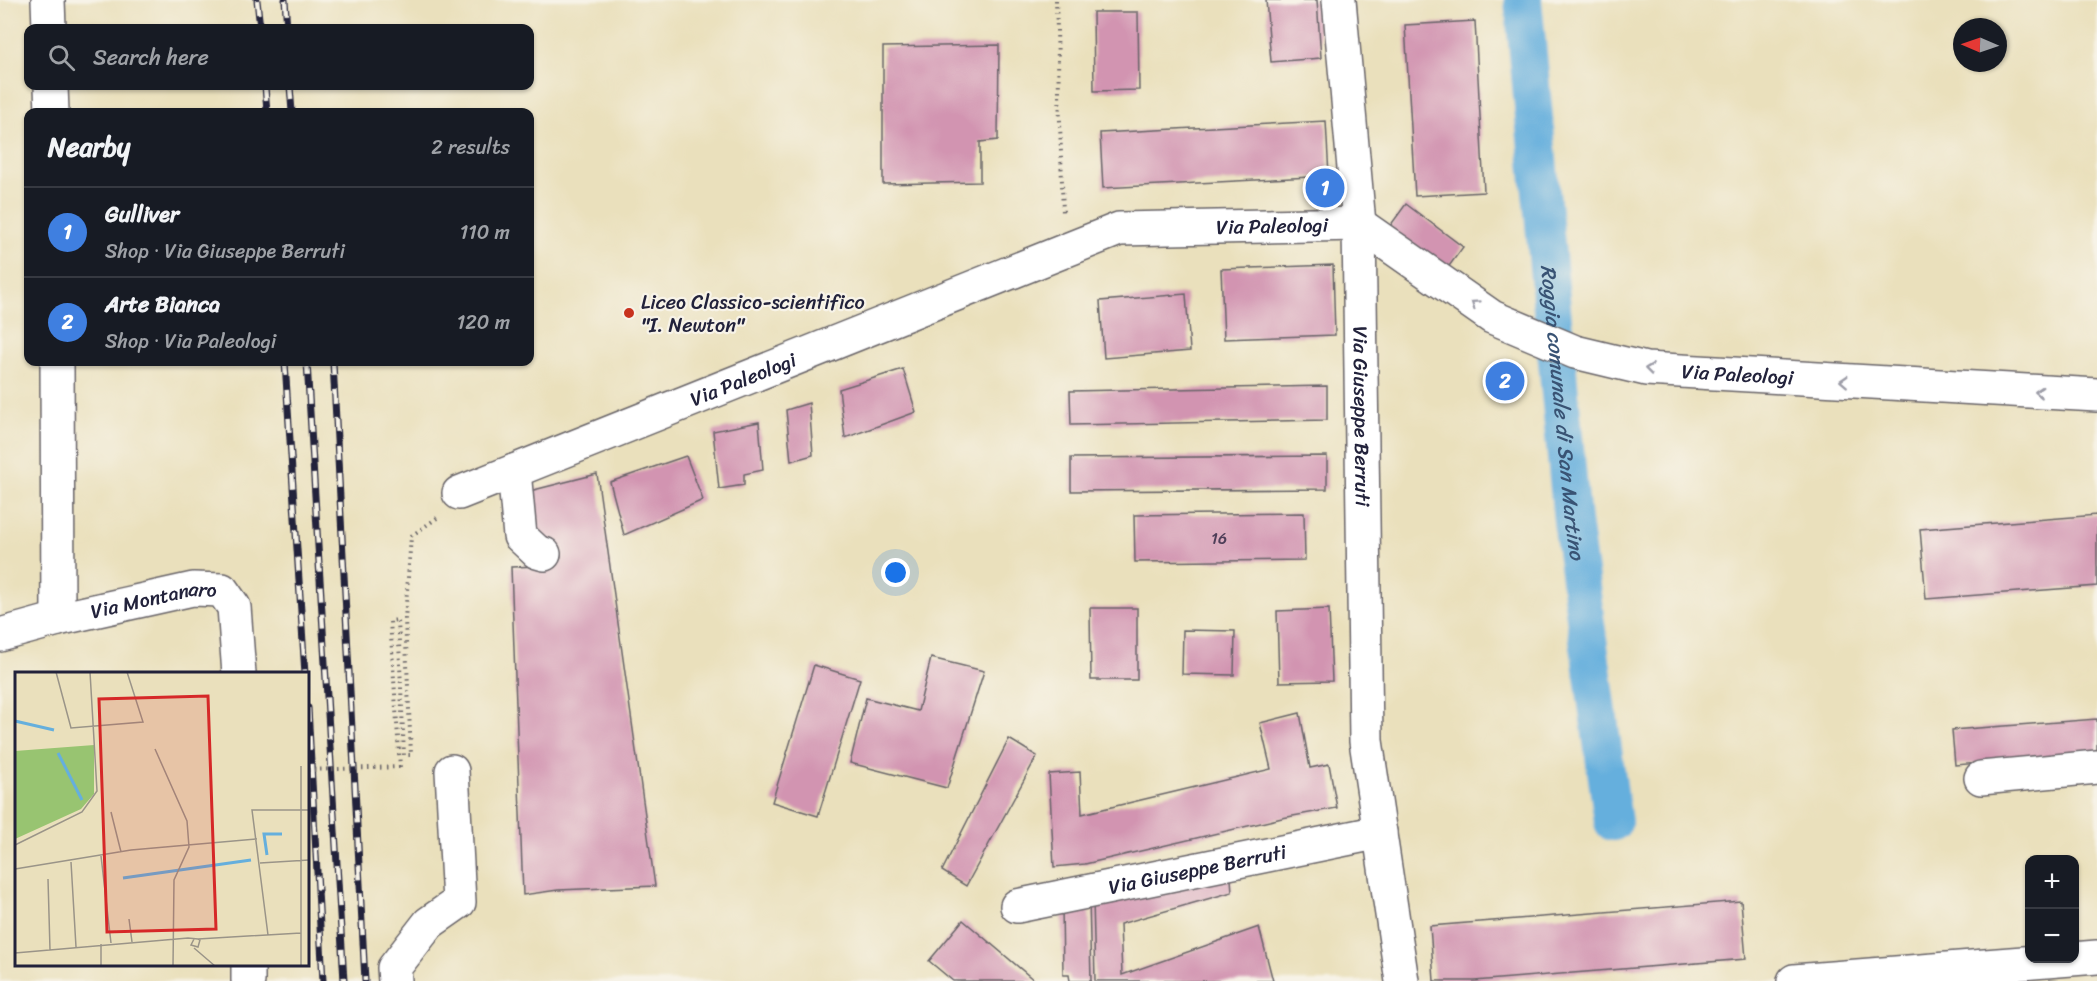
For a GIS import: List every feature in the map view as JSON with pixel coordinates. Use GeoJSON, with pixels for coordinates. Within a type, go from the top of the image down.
{"type":"FeatureCollection","features":[{"type":"Feature","properties":{"kind":"street"},"geometry":{"type":"LineString","coordinates":[[48,0],[49,24]]}},
{"type":"Feature","properties":{"kind":"street","name":"Via Giuseppe Berruti"},"geometry":{"type":"LineString","coordinates":[[1339,0],[1359,224],[1366,741],[1402,981]]}},
{"type":"Feature","properties":{"kind":"street"},"geometry":{"type":"LineString","coordinates":[[51,90],[52,108]]}},
{"type":"Feature","properties":{"kind":"street","name":"Via Paleologi"},"geometry":{"type":"LineString","coordinates":[[459,493],[1119,229],[1359,224],[1492,317],[1575,352],[1646,369],[2097,395]]}},
{"type":"Feature","properties":{"kind":"street"},"geometry":{"type":"LineString","coordinates":[[57,366],[58,619]]}},
{"type":"Feature","properties":{"kind":"street"},"geometry":{"type":"LineString","coordinates":[[514,471],[520,536],[537,552],[544,554]]}},
{"type":"Feature","properties":{"kind":"street","name":"Via Montanaro"},"geometry":{"type":"LineString","coordinates":[[0,635],[58,619],[193,589],[222,590],[234,607],[239,672]]}},
{"type":"Feature","properties":{"kind":"street"},"geometry":{"type":"LineString","coordinates":[[1981,778],[2097,767]]}},
{"type":"Feature","properties":{"kind":"street"},"geometry":{"type":"LineString","coordinates":[[395,981],[394,968],[429,923],[459,902],[452,771]]}},
{"type":"Feature","properties":{"kind":"street","name":"Via Giuseppe Berruti"},"geometry":{"type":"LineString","coordinates":[[1017,906],[1380,832]]}},
{"type":"Feature","properties":{"kind":"street"},"geometry":{"type":"LineString","coordinates":[[1794,981],[2097,957]]}},
{"type":"Feature","properties":{"kind":"path"},"geometry":{"type":"LineString","coordinates":[[1056,0],[1064,251]]}},
{"type":"Feature","properties":{"kind":"path"},"geometry":{"type":"LineString","coordinates":[[309,770],[400,767],[390,621],[398,620],[404,755],[411,755],[405,619],[411,536],[459,504],[459,493]]}},
{"type":"Feature","properties":{"kind":"building"},"geometry":{"type":"Polygon","coordinates":[[[1266,0],[1317,0],[1321,58],[1271,62],[1266,0]]]}},
{"type":"Feature","properties":{"kind":"building"},"geometry":{"type":"Polygon","coordinates":[[[1093,12],[1138,12],[1139,90],[1094,91],[1093,12]]]}},
{"type":"Feature","properties":{"kind":"building"},"geometry":{"type":"Polygon","coordinates":[[[1475,21],[1484,192],[1415,196],[1405,25],[1475,21]]]}},
{"type":"Feature","properties":{"kind":"building"},"geometry":{"type":"Polygon","coordinates":[[[999,45],[998,140],[980,142],[980,182],[883,184],[883,47],[999,45]]]}},
{"type":"Feature","properties":{"kind":"building"},"geometry":{"type":"Polygon","coordinates":[[[1326,121],[1329,176],[1103,188],[1100,133],[1326,121]]]}},
{"type":"Feature","properties":{"kind":"building"},"geometry":{"type":"Polygon","coordinates":[[[1406,204],[1463,247],[1444,273],[1387,230],[1406,204]]]}},
{"type":"Feature","properties":{"kind":"building"},"geometry":{"type":"Polygon","coordinates":[[[1333,265],[1335,335],[1224,339],[1221,269],[1333,265]]]}},
{"type":"Feature","properties":{"kind":"building"},"geometry":{"type":"Polygon","coordinates":[[[1186,294],[1190,351],[1104,358],[1100,301],[1186,294]]]}},
{"type":"Feature","properties":{"kind":"building"},"geometry":{"type":"Polygon","coordinates":[[[903,369],[916,412],[845,438],[839,389],[903,369]]]}},
{"type":"Feature","properties":{"kind":"building"},"geometry":{"type":"Polygon","coordinates":[[[1327,386],[1327,420],[1071,425],[1070,391],[1327,386]]]}},
{"type":"Feature","properties":{"kind":"building"},"geometry":{"type":"Polygon","coordinates":[[[809,403],[813,455],[791,461],[786,410],[809,403]]]}},
{"type":"Feature","properties":{"kind":"building"},"geometry":{"type":"Polygon","coordinates":[[[759,422],[763,470],[744,474],[744,485],[719,489],[713,431],[759,422]]]}},
{"type":"Feature","properties":{"kind":"building"},"geometry":{"type":"Polygon","coordinates":[[[686,456],[703,500],[624,535],[610,482],[686,456]]]}},
{"type":"Feature","properties":{"kind":"building"},"geometry":{"type":"Polygon","coordinates":[[[1327,456],[1327,489],[1071,491],[1071,458],[1327,456]]]}},
{"type":"Feature","properties":{"kind":"building"},"geometry":{"type":"Polygon","coordinates":[[[597,474],[655,886],[558,890],[523,895],[511,567],[544,566],[510,496],[597,474]]]}},
{"type":"Feature","properties":{"kind":"building"},"geometry":{"type":"Polygon","coordinates":[[[1304,513],[1305,560],[1135,562],[1134,515],[1304,513]]]}},
{"type":"Feature","properties":{"kind":"building"},"geometry":{"type":"Polygon","coordinates":[[[2097,515],[2097,586],[1926,599],[1920,529],[2097,515]]]}},
{"type":"Feature","properties":{"kind":"building"},"geometry":{"type":"Polygon","coordinates":[[[1090,608],[1137,608],[1137,680],[1091,680],[1090,608]]]}},
{"type":"Feature","properties":{"kind":"building"},"geometry":{"type":"Polygon","coordinates":[[[1329,609],[1332,681],[1279,682],[1277,611],[1329,609]]]}},
{"type":"Feature","properties":{"kind":"building"},"geometry":{"type":"Polygon","coordinates":[[[1183,630],[1235,631],[1234,675],[1182,674],[1183,630]]]}},
{"type":"Feature","properties":{"kind":"building"},"geometry":{"type":"Polygon","coordinates":[[[931,658],[984,671],[947,788],[850,763],[866,698],[918,711],[931,658]]]}},
{"type":"Feature","properties":{"kind":"building"},"geometry":{"type":"Polygon","coordinates":[[[814,665],[860,679],[818,816],[772,802],[814,665]]]}},
{"type":"Feature","properties":{"kind":"building"},"geometry":{"type":"Polygon","coordinates":[[[1300,713],[1310,768],[1329,764],[1337,808],[1282,818],[1085,864],[1054,867],[1049,774],[1080,772],[1082,814],[1271,769],[1260,723],[1300,713]]]}},
{"type":"Feature","properties":{"kind":"building"},"geometry":{"type":"Polygon","coordinates":[[[2097,719],[2097,754],[1955,765],[1952,730],[2097,719]]]}},
{"type":"Feature","properties":{"kind":"building"},"geometry":{"type":"Polygon","coordinates":[[[1009,739],[1037,756],[966,886],[942,871],[1009,739]]]}},
{"type":"Feature","properties":{"kind":"building"},"geometry":{"type":"Polygon","coordinates":[[[1230,866],[1232,892],[1120,924],[1122,975],[1259,927],[1273,981],[1095,981],[1093,898],[1230,866]]]}},
{"type":"Feature","properties":{"kind":"building"},"geometry":{"type":"Polygon","coordinates":[[[1089,898],[1091,981],[1070,981],[1069,975],[1063,975],[1062,904],[1089,898]]]}},
{"type":"Feature","properties":{"kind":"building"},"geometry":{"type":"Polygon","coordinates":[[[1741,901],[1746,959],[1474,981],[1434,981],[1430,926],[1741,901]]]}},
{"type":"Feature","properties":{"kind":"building"},"geometry":{"type":"Polygon","coordinates":[[[963,920],[1035,981],[953,981],[929,961],[963,920]]]}},
{"type":"Feature","properties":{"kind":"waterway","name":"Roggia comunale di San Martino"},"geometry":{"type":"LineString","coordinates":[[1523,0],[1572,521],[1613,822]]}},
{"type":"Feature","properties":{"kind":"railway"},"geometry":{"type":"LineString","coordinates":[[257,0],[260,24]]}},
{"type":"Feature","properties":{"kind":"railway"},"geometry":{"type":"LineString","coordinates":[[285,0],[287,24]]}},
{"type":"Feature","properties":{"kind":"railway"},"geometry":{"type":"LineString","coordinates":[[265,90],[267,108]]}},
{"type":"Feature","properties":{"kind":"railway"},"geometry":{"type":"LineString","coordinates":[[290,90],[292,108]]}},
{"type":"Feature","properties":{"kind":"railway"},"geometry":{"type":"LineString","coordinates":[[285,366],[305,672]]}},
{"type":"Feature","properties":{"kind":"railway"},"geometry":{"type":"LineString","coordinates":[[307,366],[344,981]]}},
{"type":"Feature","properties":{"kind":"railway"},"geometry":{"type":"LineString","coordinates":[[333,366],[365,981]]}},
{"type":"Feature","properties":{"kind":"railway"},"geometry":{"type":"LineString","coordinates":[[309,726],[323,981]]}},
{"type":"Feature","properties":{"kind":"place","name":"Gulliver"},"geometry":{"type":"Point","coordinates":[1325,188]}},
{"type":"Feature","properties":{"kind":"place","name":"Liceo Classico-scientifico \"I. Newton\""},"geometry":{"type":"Point","coordinates":[629,313]}},
{"type":"Feature","properties":{"kind":"place","name":"Arte Bianca"},"geometry":{"type":"Point","coordinates":[1505,381]}}]}
